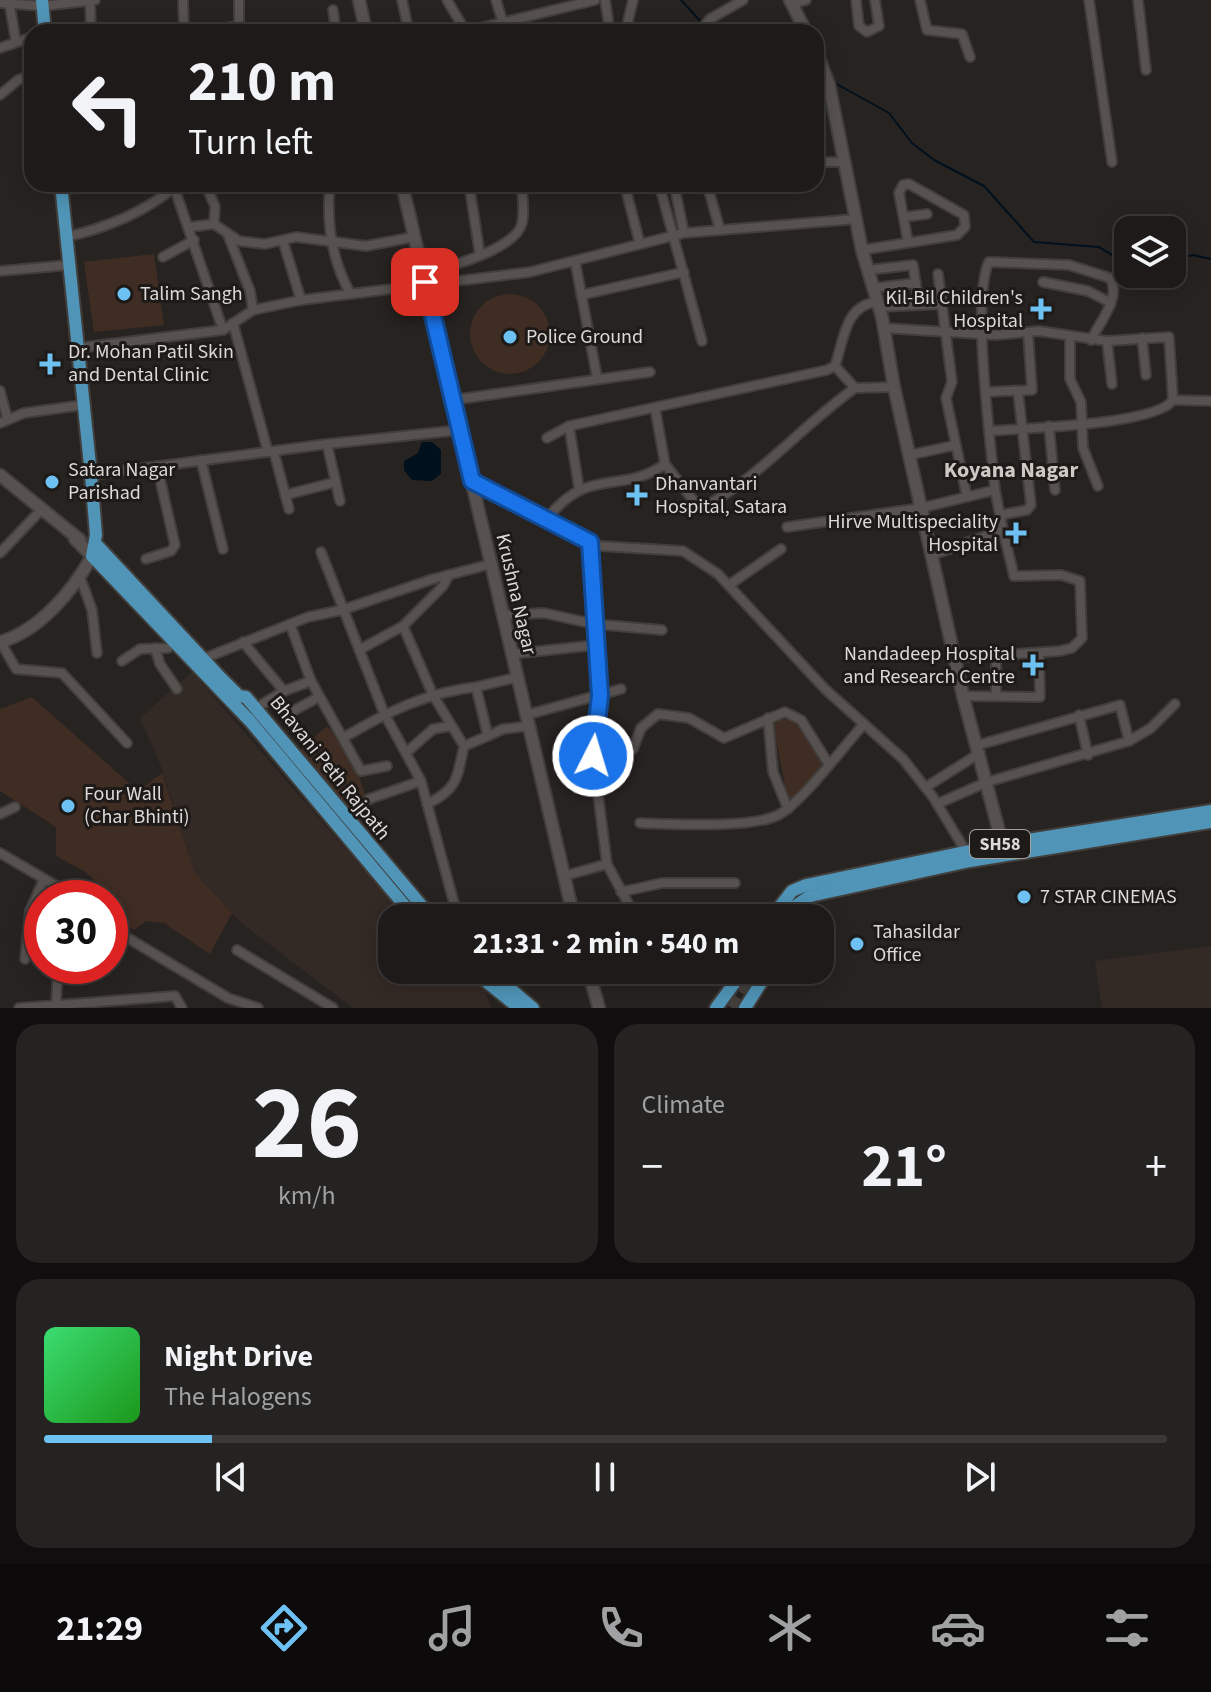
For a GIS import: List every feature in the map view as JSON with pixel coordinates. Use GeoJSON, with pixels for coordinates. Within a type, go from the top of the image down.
{"type":"FeatureCollection","features":[{"type":"Feature","properties":{"kind":"main road"},"geometry":{"type":"LineString","coordinates":[[359,0],[364,24]]}},
{"type":"Feature","properties":{"kind":"main road"},"geometry":{"type":"LineString","coordinates":[[791,2],[802,24]]}},
{"type":"Feature","properties":{"kind":"main road"},"geometry":{"type":"LineString","coordinates":[[43,3],[44,24]]}},
{"type":"Feature","properties":{"kind":"main road"},"geometry":{"type":"LineString","coordinates":[[824,72],[862,250],[884,328],[894,387],[954,658],[1004,849]]}},
{"type":"Feature","properties":{"kind":"main road"},"geometry":{"type":"LineString","coordinates":[[0,641],[13,639],[38,620],[80,577],[94,550],[91,475],[62,192]]}},
{"type":"Feature","properties":{"kind":"main road","name":"Krushna Nagar"},"geometry":{"type":"LineString","coordinates":[[404,192],[571,904]]}},
{"type":"Feature","properties":{"kind":"main road"},"geometry":{"type":"LineString","coordinates":[[0,475],[75,539],[94,550],[250,721],[403,904]]}},
{"type":"Feature","properties":{"kind":"main road","name":"Bhavani Peth Rajpath"},"geometry":{"type":"LineString","coordinates":[[94,550],[205,658],[239,696],[246,697],[420,904]]}},
{"type":"Feature","properties":{"kind":"main road"},"geometry":{"type":"LineString","coordinates":[[239,696],[382,870]]}},
{"type":"Feature","properties":{"kind":"main road","name":"SH58"},"geometry":{"type":"LineString","coordinates":[[780,904],[792,891],[841,885],[968,856],[1211,811]]}},
{"type":"Feature","properties":{"kind":"main road","name":"SH58"},"geometry":{"type":"LineString","coordinates":[[1004,849],[1211,822]]}},
{"type":"Feature","properties":{"kind":"main road","name":"SH58"},"geometry":{"type":"LineString","coordinates":[[798,904],[801,900],[841,885]]}},
{"type":"Feature","properties":{"kind":"main road"},"geometry":{"type":"LineString","coordinates":[[496,984],[533,1008]]}},
{"type":"Feature","properties":{"kind":"main road"},"geometry":{"type":"LineString","coordinates":[[501,984],[519,1008]]}},
{"type":"Feature","properties":{"kind":"main road"},"geometry":{"type":"LineString","coordinates":[[592,984],[599,1008]]}},
{"type":"Feature","properties":{"kind":"main road"},"geometry":{"type":"LineString","coordinates":[[716,1008],[734,984]]}},
{"type":"Feature","properties":{"kind":"main road"},"geometry":{"type":"LineString","coordinates":[[745,1008],[760,984]]}},
{"type":"Feature","properties":{"kind":"main road"},"geometry":{"type":"LineString","coordinates":[[500,1008],[505,989]]}},
{"type":"Feature","properties":{"kind":"street"},"geometry":{"type":"LineString","coordinates":[[16,42],[6,2],[93,0],[92,24]]}},
{"type":"Feature","properties":{"kind":"street"},"geometry":{"type":"LineString","coordinates":[[183,0],[184,24]]}},
{"type":"Feature","properties":{"kind":"street"},"geometry":{"type":"LineString","coordinates":[[239,0],[239,24]]}},
{"type":"Feature","properties":{"kind":"street"},"geometry":{"type":"LineString","coordinates":[[402,0],[407,24]]}},
{"type":"Feature","properties":{"kind":"street"},"geometry":{"type":"LineString","coordinates":[[447,0],[460,24]]}},
{"type":"Feature","properties":{"kind":"street"},"geometry":{"type":"LineString","coordinates":[[496,0],[503,23]]}},
{"type":"Feature","properties":{"kind":"street"},"geometry":{"type":"LineString","coordinates":[[544,0],[548,12]]}},
{"type":"Feature","properties":{"kind":"street"},"geometry":{"type":"LineString","coordinates":[[499,24],[595,0]]}},
{"type":"Feature","properties":{"kind":"street"},"geometry":{"type":"LineString","coordinates":[[605,0],[609,24]]}},
{"type":"Feature","properties":{"kind":"street"},"geometry":{"type":"LineString","coordinates":[[629,24],[633,0]]}},
{"type":"Feature","properties":{"kind":"street"},"geometry":{"type":"LineString","coordinates":[[706,24],[743,0]]}},
{"type":"Feature","properties":{"kind":"street"},"geometry":{"type":"LineString","coordinates":[[791,2],[806,0]]}},
{"type":"Feature","properties":{"kind":"street"},"geometry":{"type":"LineString","coordinates":[[856,0],[859,26],[867,32],[879,26],[875,0]]}},
{"type":"Feature","properties":{"kind":"street"},"geometry":{"type":"LineString","coordinates":[[920,0],[927,30],[962,34],[970,57]]}},
{"type":"Feature","properties":{"kind":"street"},"geometry":{"type":"LineString","coordinates":[[1089,0],[1112,162]]}},
{"type":"Feature","properties":{"kind":"street"},"geometry":{"type":"LineString","coordinates":[[1138,0],[1146,70]]}},
{"type":"Feature","properties":{"kind":"street"},"geometry":{"type":"LineString","coordinates":[[333,10],[335,24]]}},
{"type":"Feature","properties":{"kind":"street"},"geometry":{"type":"LineString","coordinates":[[0,48],[24,40]]}},
{"type":"Feature","properties":{"kind":"street"},"geometry":{"type":"LineString","coordinates":[[0,95],[24,78]]}},
{"type":"Feature","properties":{"kind":"street"},"geometry":{"type":"LineString","coordinates":[[824,162],[845,162]]}},
{"type":"Feature","properties":{"kind":"street"},"geometry":{"type":"LineString","coordinates":[[862,250],[957,235],[964,230],[965,219],[958,209],[909,184],[903,185],[899,193],[908,242]]}},
{"type":"Feature","properties":{"kind":"street"},"geometry":{"type":"LineString","coordinates":[[66,237],[109,225],[156,203],[168,192]]}},
{"type":"Feature","properties":{"kind":"street"},"geometry":{"type":"LineString","coordinates":[[178,192],[223,330]]}},
{"type":"Feature","properties":{"kind":"street"},"geometry":{"type":"LineString","coordinates":[[208,192],[215,206],[214,224]]}},
{"type":"Feature","properties":{"kind":"street"},"geometry":{"type":"LineString","coordinates":[[329,192],[326,213],[332,244],[340,276],[350,293]]}},
{"type":"Feature","properties":{"kind":"street"},"geometry":{"type":"LineString","coordinates":[[470,192],[480,255]]}},
{"type":"Feature","properties":{"kind":"street"},"geometry":{"type":"LineString","coordinates":[[424,278],[512,239],[523,221],[522,192]]}},
{"type":"Feature","properties":{"kind":"street"},"geometry":{"type":"LineString","coordinates":[[661,192],[702,341]]}},
{"type":"Feature","properties":{"kind":"street"},"geometry":{"type":"LineString","coordinates":[[676,192],[684,233]]}},
{"type":"Feature","properties":{"kind":"street"},"geometry":{"type":"LineString","coordinates":[[709,192],[720,230]]}},
{"type":"Feature","properties":{"kind":"street"},"geometry":{"type":"LineString","coordinates":[[627,194],[640,244]]}},
{"type":"Feature","properties":{"kind":"street"},"geometry":{"type":"LineString","coordinates":[[904,217],[927,214]]}},
{"type":"Feature","properties":{"kind":"street"},"geometry":{"type":"LineString","coordinates":[[77,348],[223,330],[253,310],[424,278],[530,272],[684,233],[856,219]]}},
{"type":"Feature","properties":{"kind":"street"},"geometry":{"type":"LineString","coordinates":[[190,227],[214,224],[239,241],[265,244],[296,237],[366,246],[414,237]]}},
{"type":"Feature","properties":{"kind":"street"},"geometry":{"type":"LineString","coordinates":[[227,233],[250,291],[253,310]]}},
{"type":"Feature","properties":{"kind":"street"},"geometry":{"type":"LineString","coordinates":[[163,257],[194,240]]}},
{"type":"Feature","properties":{"kind":"street"},"geometry":{"type":"LineString","coordinates":[[283,241],[301,300]]}},
{"type":"Feature","properties":{"kind":"street"},"geometry":{"type":"LineString","coordinates":[[575,261],[597,377]]}},
{"type":"Feature","properties":{"kind":"street"},"geometry":{"type":"LineString","coordinates":[[954,658],[1039,653],[1078,644],[1083,631],[1083,588],[1080,581],[1061,575],[1014,576],[995,490],[986,392],[982,333],[989,262],[1069,265],[1095,272],[1114,283],[1111,303],[1091,340]]}},
{"type":"Feature","properties":{"kind":"street"},"geometry":{"type":"LineString","coordinates":[[868,270],[911,264],[919,305]]}},
{"type":"Feature","properties":{"kind":"street"},"geometry":{"type":"LineString","coordinates":[[0,271],[69,265]]}},
{"type":"Feature","properties":{"kind":"street"},"geometry":{"type":"LineString","coordinates":[[581,295],[684,272]]}},
{"type":"Feature","properties":{"kind":"street"},"geometry":{"type":"LineString","coordinates":[[938,274],[952,382],[946,398],[967,497]]}},
{"type":"Feature","properties":{"kind":"street"},"geometry":{"type":"LineString","coordinates":[[1043,282],[1088,291],[1111,303]]}},
{"type":"Feature","properties":{"kind":"street"},"geometry":{"type":"LineString","coordinates":[[873,288],[916,283]]}},
{"type":"Feature","properties":{"kind":"street"},"geometry":{"type":"LineString","coordinates":[[835,366],[853,311],[862,304],[942,304]]}},
{"type":"Feature","properties":{"kind":"street"},"geometry":{"type":"LineString","coordinates":[[233,323],[289,509]]}},
{"type":"Feature","properties":{"kind":"street"},"geometry":{"type":"LineString","coordinates":[[884,328],[1028,333],[1107,341],[1169,337],[1173,400]]}},
{"type":"Feature","properties":{"kind":"street"},"geometry":{"type":"LineString","coordinates":[[986,392],[1028,392],[1034,385],[1028,333]]}},
{"type":"Feature","properties":{"kind":"street"},"geometry":{"type":"LineString","coordinates":[[1070,336],[1070,379],[1081,402],[1080,424],[1086,461],[1098,486]]}},
{"type":"Feature","properties":{"kind":"street"},"geometry":{"type":"LineString","coordinates":[[1142,338],[1146,375]]}},
{"type":"Feature","properties":{"kind":"street"},"geometry":{"type":"LineString","coordinates":[[1107,341],[1112,384]]}},
{"type":"Feature","properties":{"kind":"street"},"geometry":{"type":"LineString","coordinates":[[835,366],[855,388]]}},
{"type":"Feature","properties":{"kind":"street"},"geometry":{"type":"LineString","coordinates":[[547,438],[569,426],[835,366]]}},
{"type":"Feature","properties":{"kind":"street"},"geometry":{"type":"LineString","coordinates":[[453,400],[597,377],[650,372]]}},
{"type":"Feature","properties":{"kind":"street"},"geometry":{"type":"LineString","coordinates":[[655,408],[665,464],[700,509],[724,496],[772,460],[855,388],[894,387]]}},
{"type":"Feature","properties":{"kind":"street"},"geometry":{"type":"LineString","coordinates":[[0,391],[4,420],[83,405]]}},
{"type":"Feature","properties":{"kind":"street"},"geometry":{"type":"LineString","coordinates":[[1000,515],[1027,510],[1031,505],[1018,392]]}},
{"type":"Feature","properties":{"kind":"street"},"geometry":{"type":"LineString","coordinates":[[990,431],[1113,422],[1159,411],[1173,400],[1211,401]]}},
{"type":"Feature","properties":{"kind":"street"},"geometry":{"type":"LineString","coordinates":[[569,426],[579,488]]}},
{"type":"Feature","properties":{"kind":"street"},"geometry":{"type":"LineString","coordinates":[[1049,426],[1055,490]]}},
{"type":"Feature","properties":{"kind":"street"},"geometry":{"type":"LineString","coordinates":[[91,475],[460,430]]}},
{"type":"Feature","properties":{"kind":"street"},"geometry":{"type":"LineString","coordinates":[[327,444],[340,501]]}},
{"type":"Feature","properties":{"kind":"street"},"geometry":{"type":"LineString","coordinates":[[910,455],[956,445]]}},
{"type":"Feature","properties":{"kind":"street"},"geometry":{"type":"LineString","coordinates":[[201,460],[223,549]]}},
{"type":"Feature","properties":{"kind":"street"},"geometry":{"type":"LineString","coordinates":[[546,520],[558,505],[579,488],[646,475],[665,464]]}},
{"type":"Feature","properties":{"kind":"street"},"geometry":{"type":"LineString","coordinates":[[146,559],[171,551],[175,545],[157,466]]}},
{"type":"Feature","properties":{"kind":"street"},"geometry":{"type":"LineString","coordinates":[[472,481],[600,546],[683,551],[729,585],[825,689],[903,759],[926,787],[968,856]]}},
{"type":"Feature","properties":{"kind":"street"},"geometry":{"type":"LineString","coordinates":[[285,495],[336,482]]}},
{"type":"Feature","properties":{"kind":"street"},"geometry":{"type":"LineString","coordinates":[[787,527],[921,508],[995,490]]}},
{"type":"Feature","properties":{"kind":"street"},"geometry":{"type":"LineString","coordinates":[[0,553],[40,511]]}},
{"type":"Feature","properties":{"kind":"street"},"geometry":{"type":"LineString","coordinates":[[932,555],[1003,530]]}},
{"type":"Feature","properties":{"kind":"street"},"geometry":{"type":"LineString","coordinates":[[590,542],[600,696],[593,756],[607,864],[628,904]]}},
{"type":"Feature","properties":{"kind":"street"},"geometry":{"type":"LineString","coordinates":[[729,585],[781,549]]}},
{"type":"Feature","properties":{"kind":"street"},"geometry":{"type":"LineString","coordinates":[[321,552],[384,713],[421,781],[454,904]]}},
{"type":"Feature","properties":{"kind":"street"},"geometry":{"type":"LineString","coordinates":[[205,658],[290,624],[491,564]]}},
{"type":"Feature","properties":{"kind":"street"},"geometry":{"type":"LineString","coordinates":[[359,650],[403,626],[443,586],[449,575]]}},
{"type":"Feature","properties":{"kind":"street"},"geometry":{"type":"LineString","coordinates":[[80,577],[92,610],[97,653]]}},
{"type":"Feature","properties":{"kind":"street"},"geometry":{"type":"LineString","coordinates":[[503,615],[544,613],[594,624],[662,630]]}},
{"type":"Feature","properties":{"kind":"street"},"geometry":{"type":"LineString","coordinates":[[290,624],[311,681],[361,771],[387,766]]}},
{"type":"Feature","properties":{"kind":"street"},"geometry":{"type":"LineString","coordinates":[[403,626],[433,695],[464,746],[457,780],[449,794],[427,804]]}},
{"type":"Feature","properties":{"kind":"street"},"geometry":{"type":"LineString","coordinates":[[0,641],[16,669],[62,673],[127,743]]}},
{"type":"Feature","properties":{"kind":"street"},"geometry":{"type":"LineString","coordinates":[[122,661],[140,649],[168,648],[176,641]]}},
{"type":"Feature","properties":{"kind":"street"},"geometry":{"type":"LineString","coordinates":[[243,642],[284,691]]}},
{"type":"Feature","properties":{"kind":"street"},"geometry":{"type":"LineString","coordinates":[[512,654],[596,645]]}},
{"type":"Feature","properties":{"kind":"street"},"geometry":{"type":"LineString","coordinates":[[155,648],[160,664],[177,689]]}},
{"type":"Feature","properties":{"kind":"street"},"geometry":{"type":"LineString","coordinates":[[963,696],[1040,697],[1039,653]]}},
{"type":"Feature","properties":{"kind":"street"},"geometry":{"type":"LineString","coordinates":[[996,656],[996,696]]}},
{"type":"Feature","properties":{"kind":"street"},"geometry":{"type":"LineString","coordinates":[[343,738],[384,713],[433,695],[518,677]]}},
{"type":"Feature","properties":{"kind":"street"},"geometry":{"type":"LineString","coordinates":[[256,708],[284,691],[311,681]]}},
{"type":"Feature","properties":{"kind":"street"},"geometry":{"type":"LineString","coordinates":[[476,687],[488,736]]}},
{"type":"Feature","properties":{"kind":"street"},"geometry":{"type":"LineString","coordinates":[[464,746],[503,729],[621,689]]}},
{"type":"Feature","properties":{"kind":"street"},"geometry":{"type":"LineString","coordinates":[[291,712],[319,697]]}},
{"type":"Feature","properties":{"kind":"street"},"geometry":{"type":"LineString","coordinates":[[937,804],[987,782],[1129,741],[1151,728],[1175,704]]}},
{"type":"Feature","properties":{"kind":"street"},"geometry":{"type":"LineString","coordinates":[[926,787],[980,749],[1079,715],[1120,705],[1129,741]]}},
{"type":"Feature","properties":{"kind":"street"},"geometry":{"type":"LineString","coordinates":[[633,749],[641,728],[658,714],[689,718],[724,738],[785,712],[801,720],[828,763]]}},
{"type":"Feature","properties":{"kind":"street"},"geometry":{"type":"LineString","coordinates":[[1079,715],[1088,755]]}},
{"type":"Feature","properties":{"kind":"street"},"geometry":{"type":"LineString","coordinates":[[768,718],[773,772],[788,809]]}},
{"type":"Feature","properties":{"kind":"street"},"geometry":{"type":"LineString","coordinates":[[640,823],[757,821],[777,816],[788,809],[864,724]]}},
{"type":"Feature","properties":{"kind":"street"},"geometry":{"type":"LineString","coordinates":[[406,753],[433,729],[451,726]]}},
{"type":"Feature","properties":{"kind":"street"},"geometry":{"type":"LineString","coordinates":[[369,799],[421,781]]}},
{"type":"Feature","properties":{"kind":"street"},"geometry":{"type":"LineString","coordinates":[[0,814],[15,807]]}},
{"type":"Feature","properties":{"kind":"street"},"geometry":{"type":"LineString","coordinates":[[0,853],[44,879]]}},
{"type":"Feature","properties":{"kind":"street"},"geometry":{"type":"LineString","coordinates":[[564,876],[607,864]]}},
{"type":"Feature","properties":{"kind":"street"},"geometry":{"type":"LineString","coordinates":[[621,892],[662,883],[735,883]]}},
{"type":"Feature","properties":{"kind":"street"},"geometry":{"type":"LineString","coordinates":[[128,938],[228,998],[258,1008]]}},
{"type":"Feature","properties":{"kind":"street"},"geometry":{"type":"LineString","coordinates":[[237,950],[333,1008]]}},
{"type":"Feature","properties":{"kind":"street"},"geometry":{"type":"LineString","coordinates":[[55,1006],[57,984]]}},
{"type":"Feature","properties":{"kind":"street"},"geometry":{"type":"LineString","coordinates":[[19,1008],[175,996],[182,1008]]}},
{"type":"Feature","properties":{"kind":"shaded area","name":"Talim Sangh"},"geometry":{"type":"Polygon","coordinates":[[[154,254],[164,325],[94,332],[84,262],[154,254]]]}},
{"type":"Feature","properties":{"kind":"shaded area","name":"Police Ground"},"geometry":{"type":"Polygon","coordinates":[[[510,294],[525,297],[538,306],[547,319],[550,334],[547,349],[538,362],[525,371],[510,374],[495,371],[482,362],[473,349],[470,334],[473,319],[482,306],[495,297],[510,294]]]}},
{"type":"Feature","properties":{"kind":"shaded area"},"geometry":{"type":"Polygon","coordinates":[[[192,672],[395,904],[378,904],[378,984],[478,984],[486,993],[491,1008],[353,1008],[239,921],[195,873],[160,764],[140,718],[192,672]]]}},
{"type":"Feature","properties":{"kind":"shaded area"},"geometry":{"type":"Polygon","coordinates":[[[32,697],[138,791],[162,773],[195,873],[232,913],[210,954],[164,923],[146,921],[134,930],[128,926],[128,880],[94,880],[56,856],[56,827],[0,791],[0,709],[32,697]]]}},
{"type":"Feature","properties":{"kind":"shaded area"},"geometry":{"type":"Polygon","coordinates":[[[794,719],[824,762],[789,805],[772,720],[794,719]]]}},
{"type":"Feature","properties":{"kind":"shaded area"},"geometry":{"type":"Polygon","coordinates":[[[327,726],[354,761],[371,812],[357,821],[298,752],[327,726]]]}},
{"type":"Feature","properties":{"kind":"shaded area"},"geometry":{"type":"Polygon","coordinates":[[[1211,946],[1211,1008],[1102,1008],[1095,961],[1211,946]]]}},
{"type":"Feature","properties":{"kind":"water"},"geometry":{"type":"Polygon","coordinates":[[[422,442],[432,442],[441,450],[441,474],[432,481],[412,480],[404,470],[404,461],[418,453],[422,442]]]}},
{"type":"Feature","properties":{"kind":"waterway"},"geometry":{"type":"LineString","coordinates":[[681,0],[702,23]]}},
{"type":"Feature","properties":{"kind":"waterway"},"geometry":{"type":"LineString","coordinates":[[833,82],[889,113],[912,143],[934,160],[984,186],[1034,242],[1099,247],[1114,256]]}},
{"type":"Feature","properties":{"kind":"waterway"},"geometry":{"type":"LineString","coordinates":[[1186,257],[1211,259]]}},
{"type":"Feature","properties":{"kind":"tunnel"},"geometry":{"type":"LineString","coordinates":[[732,1008],[748,984]]}},
{"type":"Feature","properties":{"kind":"place","name":"Talim Sangh"},"geometry":{"type":"Point","coordinates":[124,294]}},
{"type":"Feature","properties":{"kind":"place","name":"Kil-Bil Children's Hospital"},"geometry":{"type":"Point","coordinates":[1041,309]}},
{"type":"Feature","properties":{"kind":"place","name":"Police Ground"},"geometry":{"type":"Point","coordinates":[510,337]}},
{"type":"Feature","properties":{"kind":"place","name":"Dr. Mohan Patil Skin and Dental Clinic"},"geometry":{"type":"Point","coordinates":[50,364]}},
{"type":"Feature","properties":{"kind":"place","name":"Satara Nagar Parishad"},"geometry":{"type":"Point","coordinates":[52,482]}},
{"type":"Feature","properties":{"kind":"place","name":"Dhanvantari Hospital, Satara"},"geometry":{"type":"Point","coordinates":[637,495]}},
{"type":"Feature","properties":{"kind":"place","name":"Hirve Multispeciality Hospital"},"geometry":{"type":"Point","coordinates":[1016,533]}},
{"type":"Feature","properties":{"kind":"place","name":"Nandadeep Hospital and Research Centre"},"geometry":{"type":"Point","coordinates":[1033,665]}},
{"type":"Feature","properties":{"kind":"place","name":"Four Wall (Char Bhinti)"},"geometry":{"type":"Point","coordinates":[68,806]}},
{"type":"Feature","properties":{"kind":"place","name":"7 STAR CINEMAS"},"geometry":{"type":"Point","coordinates":[1024,897]}},
{"type":"Feature","properties":{"kind":"place","name":"Tahasildar Office"},"geometry":{"type":"Point","coordinates":[857,944]}},
{"type":"Feature","properties":{"kind":"district","name":"Koyana Nagar"},"geometry":{"type":"Point","coordinates":[1011,470]}},
{"type":"Feature","properties":{"kind":"route"},"geometry":{"type":"LineString","coordinates":[[425,282],[472,481],[590,542],[600,696],[592,736],[593,756]]}}]}
